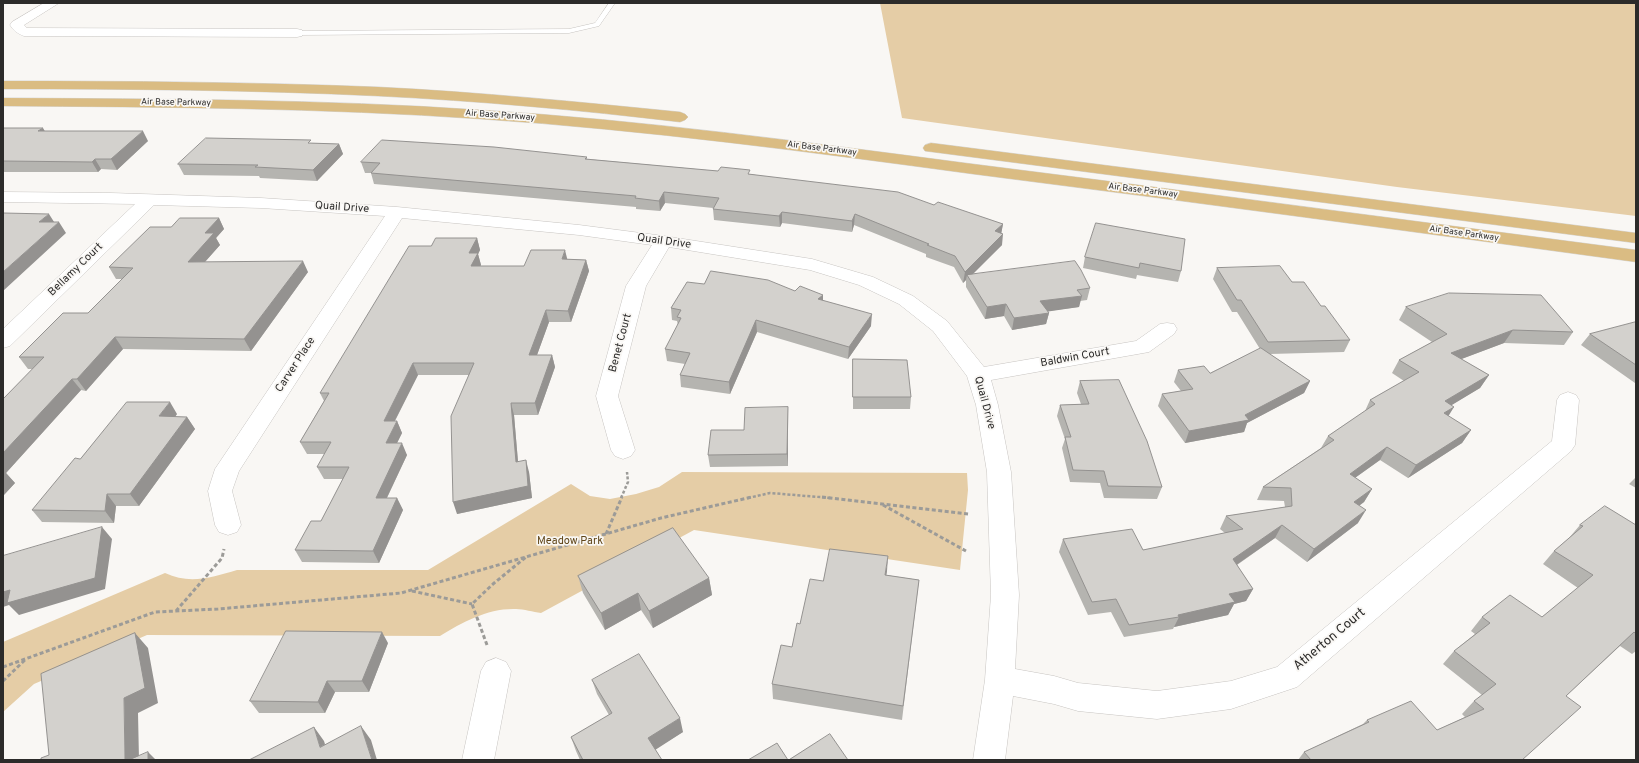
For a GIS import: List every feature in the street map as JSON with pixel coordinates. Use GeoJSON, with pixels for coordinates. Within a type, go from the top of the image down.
{"type":"FeatureCollection","features":[{"type":"Feature","properties":{"kind":"main road","name":"Air Base Parkway"},"geometry":{"type":"LineString","coordinates":[[3,85],[220,87],[335,90],[482,99],[697,119]]}},
{"type":"Feature","properties":{"kind":"main road","name":"Air Base Parkway"},"geometry":{"type":"LineString","coordinates":[[3,102],[202,103],[320,106],[482,114],[601,124],[786,144],[1636,256]]}},
{"type":"Feature","properties":{"kind":"main road","name":"Air Base Parkway"},"geometry":{"type":"LineString","coordinates":[[918,146],[1636,238]]}},
{"type":"Feature","properties":{"kind":"street"},"geometry":{"type":"LineString","coordinates":[[53,3],[16,25],[24,32],[297,32]]}},
{"type":"Feature","properties":{"kind":"street","name":"Quail Drive"},"geometry":{"type":"LineString","coordinates":[[3,197],[261,202],[397,212],[579,230],[664,241],[812,265],[866,281],[906,300],[940,326],[967,359],[978,375],[987,405],[999,472],[1004,595],[1000,680],[989,760]]}},
{"type":"Feature","properties":{"kind":"street","name":"Bellamy Court"},"geometry":{"type":"LineString","coordinates":[[3,341],[150,199]]}},
{"type":"Feature","properties":{"kind":"street","name":"Carver Place"},"geometry":{"type":"LineString","coordinates":[[228,525],[220,490],[227,469],[397,212]]}},
{"type":"Feature","properties":{"kind":"street","name":"Benet Court"},"geometry":{"type":"LineString","coordinates":[[623,450],[607,396],[636,286],[664,241]]}},
{"type":"Feature","properties":{"kind":"street","name":"Baldwin Court"},"geometry":{"type":"LineString","coordinates":[[978,375],[1142,347],[1167,329]]}},
{"type":"Feature","properties":{"kind":"street","name":"Atherton Court"},"geometry":{"type":"LineString","coordinates":[[1000,680],[1054,690],[1078,697],[1157,705],[1231,695],[1286,677],[1563,445],[1568,400]]}},
{"type":"Feature","properties":{"kind":"street"},"geometry":{"type":"LineString","coordinates":[[478,760],[496,671]]}},
{"type":"Feature","properties":{"kind":"lane"},"geometry":{"type":"LineString","coordinates":[[297,32],[568,31],[597,25],[612,3]]}},
{"type":"Feature","properties":{"kind":"path"},"geometry":{"type":"LineString","coordinates":[[606,534],[628,482],[623,450]]}},
{"type":"Feature","properties":{"kind":"path"},"geometry":{"type":"LineString","coordinates":[[3,667],[155,612],[218,609],[394,594],[661,518],[770,493],[969,514]]}},
{"type":"Feature","properties":{"kind":"path"},"geometry":{"type":"LineString","coordinates":[[881,504],[966,551]]}},
{"type":"Feature","properties":{"kind":"path"},"geometry":{"type":"LineString","coordinates":[[176,611],[222,558],[228,525]]}},
{"type":"Feature","properties":{"kind":"path"},"geometry":{"type":"LineString","coordinates":[[472,604],[493,584],[528,556]]}},
{"type":"Feature","properties":{"kind":"path"},"geometry":{"type":"LineString","coordinates":[[412,590],[472,604]]}},
{"type":"Feature","properties":{"kind":"path"},"geometry":{"type":"LineString","coordinates":[[472,604],[496,671]]}},
{"type":"Feature","properties":{"kind":"path"},"geometry":{"type":"LineString","coordinates":[[3,681],[27,658]]}},
{"type":"Feature","properties":{"kind":"green space"},"geometry":{"type":"Polygon","coordinates":[[[880,3],[1636,3],[1636,216],[1397,187],[902,118],[880,3]]]}},
{"type":"Feature","properties":{"kind":"green space","name":"Meadow Park"},"geometry":{"type":"Polygon","coordinates":[[[682,472],[967,473],[968,490],[960,570],[694,530],[541,613],[519,609],[506,609],[486,613],[467,621],[440,636],[147,635],[34,684],[3,712],[3,642],[165,573],[183,579],[201,579],[237,570],[428,570],[571,484],[590,496],[610,499],[636,494],[659,487],[682,472]]]}},
{"type":"Feature","properties":{"kind":"building"},"geometry":{"type":"Polygon","coordinates":[[[3,128],[43,128],[38,131],[143,131],[111,159],[95,159],[92,162],[3,161],[3,128]]]}},
{"type":"Feature","properties":{"kind":"building"},"geometry":{"type":"Polygon","coordinates":[[[206,138],[311,140],[308,143],[339,144],[313,170],[255,167],[258,165],[178,164],[206,138]]]}},
{"type":"Feature","properties":{"kind":"building"},"geometry":{"type":"Polygon","coordinates":[[[382,140],[494,147],[587,157],[585,159],[718,171],[721,167],[750,170],[748,174],[898,192],[934,205],[938,202],[1003,224],[995,231],[1003,234],[965,272],[955,256],[855,214],[852,221],[782,212],[779,216],[713,209],[719,198],[664,192],[659,201],[635,198],[636,196],[371,173],[380,163],[361,162],[382,140]]]}},
{"type":"Feature","properties":{"kind":"building"},"geometry":{"type":"Polygon","coordinates":[[[3,213],[49,214],[39,222],[59,222],[3,272],[3,213]]]}},
{"type":"Feature","properties":{"kind":"building"},"geometry":{"type":"Polygon","coordinates":[[[180,218],[219,218],[205,233],[214,233],[188,262],[303,261],[244,339],[115,337],[77,379],[72,379],[3,453],[3,399],[44,357],[19,357],[63,313],[88,313],[133,268],[109,267],[150,227],[171,227],[180,218]]]}},
{"type":"Feature","properties":{"kind":"building"},"geometry":{"type":"Polygon","coordinates":[[[1096,223],[1185,239],[1181,271],[1140,263],[1139,268],[1085,257],[1096,223]]]}},
{"type":"Feature","properties":{"kind":"building"},"geometry":{"type":"Polygon","coordinates":[[[436,238],[477,238],[469,253],[478,253],[471,266],[524,266],[531,250],[565,250],[562,259],[586,260],[568,311],[546,310],[529,355],[552,355],[535,403],[511,403],[516,462],[526,460],[528,486],[453,502],[451,416],[474,363],[413,363],[384,421],[397,421],[386,443],[402,443],[376,498],[397,498],[373,551],[295,550],[311,521],[321,521],[349,467],[317,467],[331,442],[300,442],[329,393],[320,393],[409,246],[431,246],[436,238]]]}},
{"type":"Feature","properties":{"kind":"building"},"geometry":{"type":"Polygon","coordinates":[[[1075,261],[1090,288],[1077,290],[1082,296],[1040,301],[1049,313],[1014,318],[1006,304],[987,307],[967,275],[1075,261]]]}},
{"type":"Feature","properties":{"kind":"building"},"geometry":{"type":"Polygon","coordinates":[[[1280,266],[1292,282],[1304,282],[1321,306],[1325,306],[1350,340],[1268,342],[1241,300],[1237,300],[1217,268],[1280,266]]]}},
{"type":"Feature","properties":{"kind":"building"},"geometry":{"type":"Polygon","coordinates":[[[711,271],[768,280],[795,291],[800,286],[823,295],[818,299],[872,314],[849,347],[756,320],[729,382],[680,375],[690,353],[665,349],[681,318],[677,317],[681,310],[671,308],[687,282],[704,284],[711,271]]]}},
{"type":"Feature","properties":{"kind":"building"},"geometry":{"type":"Polygon","coordinates":[[[1449,293],[1541,295],[1573,332],[1513,330],[1451,353],[1489,375],[1445,401],[1454,407],[1444,413],[1471,430],[1416,465],[1387,447],[1350,474],[1372,489],[1354,502],[1366,510],[1314,549],[1282,525],[1233,559],[1253,589],[1229,594],[1235,602],[1178,615],[1179,617],[1129,625],[1116,599],[1092,602],[1063,539],[1132,529],[1143,550],[1243,529],[1226,516],[1292,506],[1291,488],[1263,487],[1334,440],[1328,436],[1375,404],[1370,400],[1419,372],[1399,360],[1447,334],[1406,307],[1449,293]]]}},
{"type":"Feature","properties":{"kind":"building"},"geometry":{"type":"Polygon","coordinates":[[[1636,322],[1636,365],[1590,334],[1636,322]]]}},
{"type":"Feature","properties":{"kind":"building"},"geometry":{"type":"Polygon","coordinates":[[[1261,348],[1310,381],[1245,415],[1249,420],[1189,431],[1162,394],[1193,389],[1178,370],[1204,366],[1210,373],[1261,348]]]}},
{"type":"Feature","properties":{"kind":"building"},"geometry":{"type":"Polygon","coordinates":[[[853,359],[907,360],[911,397],[853,397],[853,359]]]}},
{"type":"Feature","properties":{"kind":"building"},"geometry":{"type":"Polygon","coordinates":[[[1119,380],[1147,441],[1162,487],[1108,486],[1104,471],[1073,470],[1065,437],[1071,437],[1060,405],[1089,404],[1080,381],[1119,380]]]}},
{"type":"Feature","properties":{"kind":"building"},"geometry":{"type":"Polygon","coordinates":[[[127,402],[170,402],[159,416],[187,417],[130,494],[107,494],[105,511],[32,510],[75,458],[80,459],[127,402]]]}},
{"type":"Feature","properties":{"kind":"building"},"geometry":{"type":"Polygon","coordinates":[[[788,407],[787,454],[708,455],[711,430],[744,430],[745,408],[788,407]]]}},
{"type":"Feature","properties":{"kind":"building"},"geometry":{"type":"Polygon","coordinates":[[[1605,506],[1636,525],[1636,634],[1634,632],[1566,696],[1581,707],[1522,760],[1311,760],[1304,752],[1369,722],[1367,720],[1411,701],[1437,730],[1484,709],[1474,701],[1496,684],[1454,651],[1490,623],[1482,617],[1510,595],[1542,617],[1593,575],[1554,551],[1583,526],[1580,525],[1605,506]]]}},
{"type":"Feature","properties":{"kind":"building"},"geometry":{"type":"Polygon","coordinates":[[[102,527],[95,578],[7,603],[10,590],[3,592],[3,556],[102,527]]]}},
{"type":"Feature","properties":{"kind":"building"},"geometry":{"type":"Polygon","coordinates":[[[673,528],[709,578],[649,611],[638,593],[601,613],[578,576],[673,528]]]}},
{"type":"Feature","properties":{"kind":"building"},"geometry":{"type":"Polygon","coordinates":[[[830,549],[888,556],[885,575],[919,580],[903,706],[772,684],[781,645],[792,647],[797,623],[800,624],[810,579],[823,581],[830,549]]]}},
{"type":"Feature","properties":{"kind":"building"},"geometry":{"type":"Polygon","coordinates":[[[286,631],[382,632],[362,681],[327,681],[318,702],[250,701],[286,631]]]}},
{"type":"Feature","properties":{"kind":"building"},"geometry":{"type":"Polygon","coordinates":[[[135,633],[145,688],[124,698],[125,760],[41,760],[41,758],[49,755],[41,674],[135,633]]]}},
{"type":"Feature","properties":{"kind":"building"},"geometry":{"type":"Polygon","coordinates":[[[639,654],[680,718],[648,738],[662,760],[583,760],[571,737],[612,713],[592,680],[639,654]]]}},
{"type":"Feature","properties":{"kind":"building"},"geometry":{"type":"Polygon","coordinates":[[[361,726],[372,760],[249,760],[314,727],[320,747],[361,726]]]}},
{"type":"Feature","properties":{"kind":"building"},"geometry":{"type":"Polygon","coordinates":[[[830,734],[848,760],[788,760],[830,734]]]}},
{"type":"Feature","properties":{"kind":"building"},"geometry":{"type":"Polygon","coordinates":[[[777,743],[788,760],[748,760],[777,743]]]}},
{"type":"Feature","properties":{"kind":"building"},"geometry":{"type":"Polygon","coordinates":[[[148,752],[148,760],[129,760],[148,752]]]}}]}
